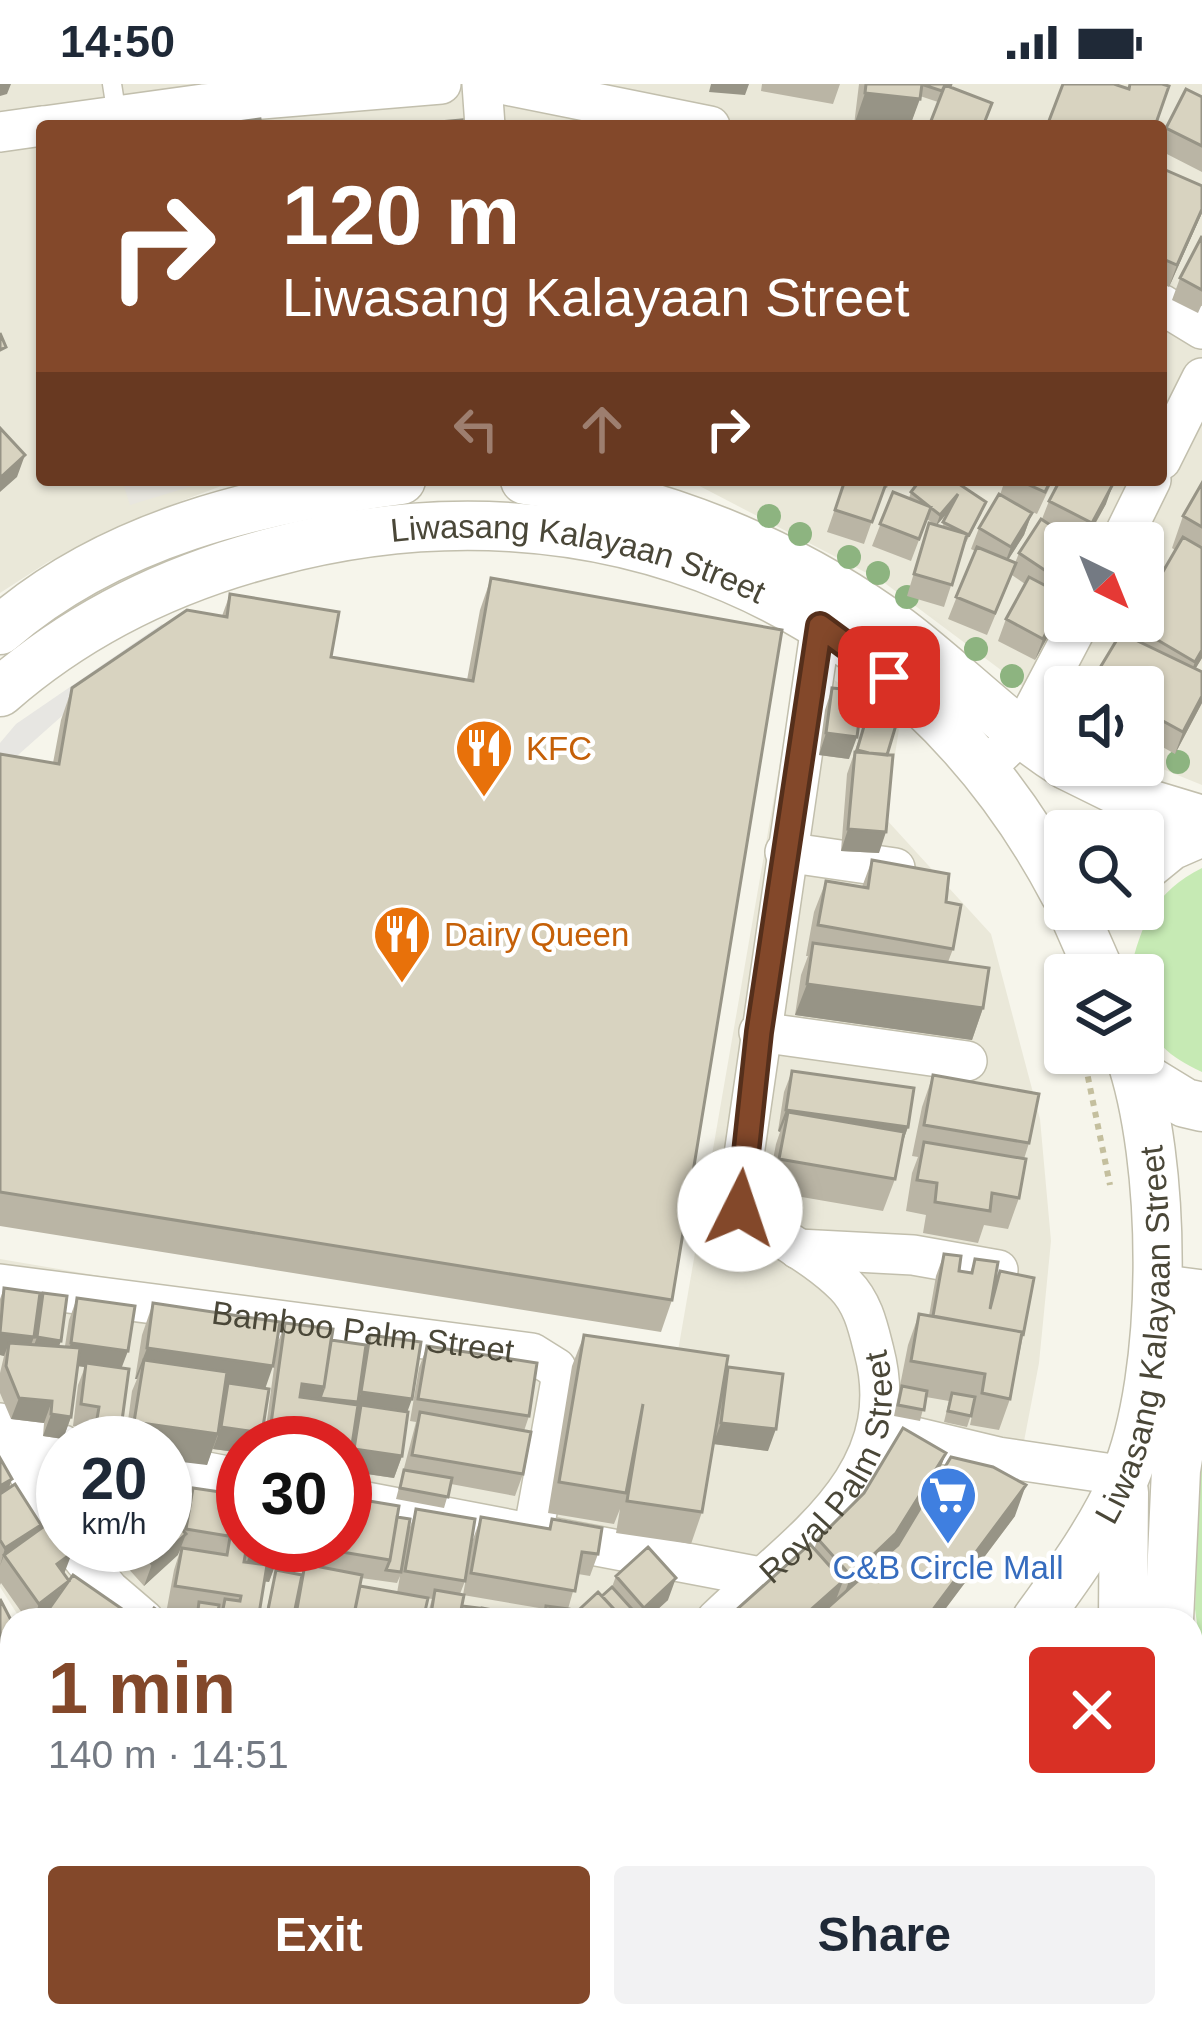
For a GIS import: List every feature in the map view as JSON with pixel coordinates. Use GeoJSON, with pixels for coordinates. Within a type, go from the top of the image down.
{"type":"FeatureCollection","features":[{"type":"Feature","properties":{"kind":"street"},"geometry":{"type":"LineString","coordinates":[[60,120],[115,100],[441,84]]}},
{"type":"Feature","properties":{"kind":"street"},"geometry":{"type":"LineString","coordinates":[[482,84],[485,120]]}},
{"type":"Feature","properties":{"kind":"street"},"geometry":{"type":"LineString","coordinates":[[501,84],[680,120]]}},
{"type":"Feature","properties":{"kind":"street"},"geometry":{"type":"LineString","coordinates":[[0,132],[36,127]]}},
{"type":"Feature","properties":{"kind":"street"},"geometry":{"type":"LineString","coordinates":[[1167,308],[1202,329]]}},
{"type":"Feature","properties":{"kind":"street"},"geometry":{"type":"LineString","coordinates":[[1167,448],[1202,378]]}},
{"type":"Feature","properties":{"kind":"street","name":"Liwasang Kalayaan Street"},"geometry":{"type":"LineString","coordinates":[[0,630],[69,581],[166,533],[257,505],[366,486]]}},
{"type":"Feature","properties":{"kind":"street"},"geometry":{"type":"LineString","coordinates":[[1130,522],[1148,486]]}},
{"type":"Feature","properties":{"kind":"street","name":"Liwasang Kalayaan Street"},"geometry":{"type":"LineString","coordinates":[[518,494],[762,591],[820,626],[910,694],[984,769],[1044,853]]}},
{"type":"Feature","properties":{"kind":"street","name":"Liwasang Kalayaan Street"},"geometry":{"type":"LineString","coordinates":[[0,692],[95,623],[216,568],[518,494],[641,504],[780,560],[897,629],[1044,751]]}},
{"type":"Feature","properties":{"kind":"street"},"geometry":{"type":"LineString","coordinates":[[820,626],[759,1032],[967,1061]]}},
{"type":"Feature","properties":{"kind":"street"},"geometry":{"type":"LineString","coordinates":[[984,769],[1020,735],[1068,642]]}},
{"type":"Feature","properties":{"kind":"street","name":"Liwasang Kalayaan Street"},"geometry":{"type":"LineString","coordinates":[[1109,786],[1139,801],[1202,820]]}},
{"type":"Feature","properties":{"kind":"street"},"geometry":{"type":"LineString","coordinates":[[1164,851],[1202,832]]}},
{"type":"Feature","properties":{"kind":"street"},"geometry":{"type":"LineString","coordinates":[[785,852],[895,868]]}},
{"type":"Feature","properties":{"kind":"street","name":"Royal Palm Street"},"geometry":{"type":"LineString","coordinates":[[728,1608],[856,1480],[881,1429],[882,1380],[862,1309],[846,1285],[740,1209],[759,1032]]}},
{"type":"Feature","properties":{"kind":"street","name":"Liwasang Kalayaan Street"},"geometry":{"type":"LineString","coordinates":[[1131,1608],[1050,1600],[1126,1476],[1146,1386],[1179,1287],[1156,1215],[1134,1074]]}},
{"type":"Feature","properties":{"kind":"street"},"geometry":{"type":"LineString","coordinates":[[1150,1074],[1202,1107]]}},
{"type":"Feature","properties":{"kind":"street"},"geometry":{"type":"LineString","coordinates":[[798,1249],[914,1255],[998,1270]]}},
{"type":"Feature","properties":{"kind":"street","name":"Bamboo Palm Street"},"geometry":{"type":"LineString","coordinates":[[0,1284],[532,1353],[556,1369],[560,1380],[533,1534]]}},
{"type":"Feature","properties":{"kind":"street"},"geometry":{"type":"LineString","coordinates":[[1141,1608],[1176,1470],[1202,1312]]}},
{"type":"Feature","properties":{"kind":"street"},"geometry":{"type":"LineString","coordinates":[[3,1429],[36,1438]]}},
{"type":"Feature","properties":{"kind":"street"},"geometry":{"type":"LineString","coordinates":[[3,1429],[36,1487]]}},
{"type":"Feature","properties":{"kind":"street"},"geometry":{"type":"LineString","coordinates":[[881,1429],[998,1457],[1126,1476],[1141,1608]]}},
{"type":"Feature","properties":{"kind":"street"},"geometry":{"type":"LineString","coordinates":[[372,1503],[760,1577]]}},
{"type":"Feature","properties":{"kind":"street"},"geometry":{"type":"LineString","coordinates":[[94,1572],[130,1608]]}},
{"type":"Feature","properties":{"kind":"path"},"geometry":{"type":"LineString","coordinates":[[1087,1074],[1112,1194]]}},
{"type":"Feature","properties":{"kind":"shaded area"},"geometry":{"type":"Polygon","coordinates":[[[0,84],[1202,84],[1202,785],[1164,770],[1164,666],[1044,666],[1044,702],[882,581],[700,486],[1167,486],[1167,120],[36,120],[36,486],[221,486],[150,513],[48,562],[0,593],[0,84]]]}},
{"type":"Feature","properties":{"kind":"shaded area"},"geometry":{"type":"Polygon","coordinates":[[[124,486],[192,486],[130,505],[124,486]]]}},
{"type":"Feature","properties":{"kind":"shaded area"},"geometry":{"type":"Polygon","coordinates":[[[162,624],[175,635],[63,715],[0,771],[0,743],[16,724],[162,624]]]}},
{"type":"Feature","properties":{"kind":"shaded area"},"geometry":{"type":"Polygon","coordinates":[[[799,653],[899,729],[885,818],[991,934],[1040,1119],[1051,1241],[1039,1363],[1012,1504],[886,1576],[851,1608],[13,1608],[0,1587],[0,1259],[674,1374],[799,653]]]}},
{"type":"Feature","properties":{"kind":"green space"},"geometry":{"type":"Polygon","coordinates":[[[1202,868],[1202,1072],[1164,1047],[1164,954],[1135,954],[1143,930],[1164,930],[1164,896],[1202,868]]]}},
{"type":"Feature","properties":{"kind":"green space"},"geometry":{"type":"Polygon","coordinates":[[[1202,1425],[1202,1608],[1195,1608],[1202,1425]]]}},
{"type":"Feature","properties":{"kind":"building"},"geometry":{"type":"Polygon","coordinates":[[[866,84],[922,84],[920,99],[865,93],[866,84]]]}},
{"type":"Feature","properties":{"kind":"building"},"geometry":{"type":"Polygon","coordinates":[[[921,84],[951,84],[942,91],[921,84]]]}},
{"type":"Feature","properties":{"kind":"building"},"geometry":{"type":"Polygon","coordinates":[[[1063,84],[1114,84],[1129,89],[1130,84],[1169,86],[1157,120],[1049,120],[1063,84]]]}},
{"type":"Feature","properties":{"kind":"building"},"geometry":{"type":"Polygon","coordinates":[[[945,85],[992,103],[985,120],[931,120],[945,85]]]}},
{"type":"Feature","properties":{"kind":"building"},"geometry":{"type":"Polygon","coordinates":[[[1186,89],[1202,97],[1202,146],[1167,126],[1186,89]]]}},
{"type":"Feature","properties":{"kind":"building"},"geometry":{"type":"Polygon","coordinates":[[[1167,171],[1202,186],[1202,209],[1177,265],[1167,261],[1167,171]]]}},
{"type":"Feature","properties":{"kind":"building"},"geometry":{"type":"Polygon","coordinates":[[[1202,236],[1202,290],[1180,278],[1202,236]]]}},
{"type":"Feature","properties":{"kind":"building"},"geometry":{"type":"Polygon","coordinates":[[[0,428],[25,455],[0,478],[0,428]]]}},
{"type":"Feature","properties":{"kind":"building"},"geometry":{"type":"Polygon","coordinates":[[[1202,483],[1202,527],[1183,516],[1202,483]]]}},
{"type":"Feature","properties":{"kind":"building"},"geometry":{"type":"Polygon","coordinates":[[[843,486],[885,486],[872,522],[835,510],[843,486]]]}},
{"type":"Feature","properties":{"kind":"building"},"geometry":{"type":"Polygon","coordinates":[[[916,486],[962,486],[986,502],[969,535],[943,522],[958,494],[940,515],[911,492],[916,486]]]}},
{"type":"Feature","properties":{"kind":"building"},"geometry":{"type":"Polygon","coordinates":[[[1057,486],[1112,486],[1090,522],[1049,501],[1057,486]]]}},
{"type":"Feature","properties":{"kind":"building"},"geometry":{"type":"Polygon","coordinates":[[[893,492],[931,507],[919,539],[880,524],[893,492]]]}},
{"type":"Feature","properties":{"kind":"building"},"geometry":{"type":"Polygon","coordinates":[[[999,494],[1032,513],[1011,547],[979,528],[999,494]]]}},
{"type":"Feature","properties":{"kind":"building"},"geometry":{"type":"Polygon","coordinates":[[[1041,519],[1046,522],[1044,570],[1019,553],[1041,519]]]}},
{"type":"Feature","properties":{"kind":"building"},"geometry":{"type":"Polygon","coordinates":[[[929,523],[967,534],[952,585],[914,574],[929,523]]]}},
{"type":"Feature","properties":{"kind":"building"},"geometry":{"type":"Polygon","coordinates":[[[1183,537],[1202,548],[1202,650],[1195,662],[1161,642],[1164,570],[1183,537]]]}},
{"type":"Feature","properties":{"kind":"building"},"geometry":{"type":"Polygon","coordinates":[[[977,547],[1016,563],[995,613],[956,597],[977,547]]]}},
{"type":"Feature","properties":{"kind":"building"},"geometry":{"type":"Polygon","coordinates":[[[1029,577],[1044,585],[1043,639],[1006,619],[1029,577]]]}},
{"type":"Feature","properties":{"kind":"building"},"geometry":{"type":"Polygon","coordinates":[[[491,578],[782,630],[672,1300],[0,1192],[0,754],[59,764],[72,688],[187,610],[227,617],[230,594],[339,612],[331,657],[473,681],[491,578]]]}},
{"type":"Feature","properties":{"kind":"building"},"geometry":{"type":"Polygon","coordinates":[[[1116,642],[1140,642],[1202,672],[1202,696],[1183,732],[1164,722],[1164,666],[1101,666],[1116,642]]]}},
{"type":"Feature","properties":{"kind":"building"},"geometry":{"type":"Polygon","coordinates":[[[832,688],[863,691],[857,737],[826,733],[832,688]]]}},
{"type":"Feature","properties":{"kind":"building"},"geometry":{"type":"Polygon","coordinates":[[[867,716],[896,725],[887,755],[857,750],[867,716]]]}},
{"type":"Feature","properties":{"kind":"building"},"geometry":{"type":"Polygon","coordinates":[[[855,752],[893,755],[886,832],[848,829],[855,752]]]}},
{"type":"Feature","properties":{"kind":"building"},"geometry":{"type":"Polygon","coordinates":[[[872,860],[949,874],[946,902],[961,905],[953,949],[818,925],[826,881],[868,888],[872,860]]]}},
{"type":"Feature","properties":{"kind":"building"},"geometry":{"type":"Polygon","coordinates":[[[813,943],[989,968],[983,1008],[807,984],[813,943]]]}},
{"type":"Feature","properties":{"kind":"building"},"geometry":{"type":"Polygon","coordinates":[[[792,1071],[914,1088],[908,1127],[786,1110],[792,1071]]]}},
{"type":"Feature","properties":{"kind":"building"},"geometry":{"type":"Polygon","coordinates":[[[933,1075],[1039,1094],[1029,1143],[924,1125],[933,1075]]]}},
{"type":"Feature","properties":{"kind":"building"},"geometry":{"type":"Polygon","coordinates":[[[788,1112],[904,1132],[895,1179],[779,1159],[788,1112]]]}},
{"type":"Feature","properties":{"kind":"building"},"geometry":{"type":"Polygon","coordinates":[[[924,1142],[1026,1159],[1019,1198],[992,1193],[990,1211],[935,1202],[937,1183],[917,1180],[924,1142]]]}},
{"type":"Feature","properties":{"kind":"building"},"geometry":{"type":"Polygon","coordinates":[[[944,1254],[961,1256],[959,1271],[972,1273],[975,1259],[998,1262],[990,1309],[1000,1271],[1034,1278],[1023,1336],[1022,1332],[933,1316],[944,1254]]]}},
{"type":"Feature","properties":{"kind":"building"},"geometry":{"type":"Polygon","coordinates":[[[4,1288],[40,1293],[34,1337],[0,1333],[4,1288]]]}},
{"type":"Feature","properties":{"kind":"building"},"geometry":{"type":"Polygon","coordinates":[[[43,1293],[67,1296],[61,1341],[37,1337],[43,1293]]]}},
{"type":"Feature","properties":{"kind":"building"},"geometry":{"type":"Polygon","coordinates":[[[77,1298],[135,1306],[128,1351],[71,1343],[77,1298]]]}},
{"type":"Feature","properties":{"kind":"building"},"geometry":{"type":"Polygon","coordinates":[[[153,1303],[280,1322],[273,1366],[147,1348],[153,1303]]]}},
{"type":"Feature","properties":{"kind":"building"},"geometry":{"type":"Polygon","coordinates":[[[919,1314],[1022,1332],[1010,1399],[982,1393],[985,1374],[911,1361],[919,1314]]]}},
{"type":"Feature","properties":{"kind":"building"},"geometry":{"type":"Polygon","coordinates":[[[285,1323],[333,1329],[324,1387],[302,1384],[300,1397],[358,1405],[356,1416],[272,1416],[285,1323]]]}},
{"type":"Feature","properties":{"kind":"building"},"geometry":{"type":"Polygon","coordinates":[[[370,1335],[421,1342],[412,1399],[361,1392],[370,1335]]]}},
{"type":"Feature","properties":{"kind":"building"},"geometry":{"type":"Polygon","coordinates":[[[584,1335],[728,1356],[702,1512],[627,1501],[643,1404],[626,1493],[559,1482],[584,1335]]]}},
{"type":"Feature","properties":{"kind":"building"},"geometry":{"type":"Polygon","coordinates":[[[331,1340],[366,1345],[358,1402],[320,1398],[331,1340]]]}},
{"type":"Feature","properties":{"kind":"building"},"geometry":{"type":"Polygon","coordinates":[[[9,1343],[80,1348],[71,1416],[51,1414],[52,1401],[19,1398],[6,1366],[9,1343]]]}},
{"type":"Feature","properties":{"kind":"building"},"geometry":{"type":"Polygon","coordinates":[[[427,1346],[537,1363],[529,1416],[418,1399],[427,1346]]]}},
{"type":"Feature","properties":{"kind":"building"},"geometry":{"type":"Polygon","coordinates":[[[144,1360],[227,1372],[216,1434],[192,1430],[192,1416],[135,1416],[144,1360]]]}},
{"type":"Feature","properties":{"kind":"building"},"geometry":{"type":"Polygon","coordinates":[[[86,1363],[129,1369],[123,1416],[98,1416],[99,1407],[81,1404],[86,1363]]]}},
{"type":"Feature","properties":{"kind":"building"},"geometry":{"type":"Polygon","coordinates":[[[728,1367],[783,1374],[776,1429],[721,1423],[728,1367]]]}},
{"type":"Feature","properties":{"kind":"building"},"geometry":{"type":"Polygon","coordinates":[[[228,1383],[269,1389],[265,1416],[223,1416],[228,1383]]]}},
{"type":"Feature","properties":{"kind":"building"},"geometry":{"type":"Polygon","coordinates":[[[902,1386],[927,1391],[924,1410],[898,1405],[902,1386]]]}},
{"type":"Feature","properties":{"kind":"building"},"geometry":{"type":"Polygon","coordinates":[[[952,1393],[975,1397],[971,1416],[948,1411],[952,1393]]]}},
{"type":"Feature","properties":{"kind":"building"},"geometry":{"type":"Polygon","coordinates":[[[361,1405],[408,1412],[402,1456],[372,1452],[372,1416],[359,1416],[361,1405]]]}},
{"type":"Feature","properties":{"kind":"building"},"geometry":{"type":"Polygon","coordinates":[[[420,1412],[531,1432],[523,1474],[412,1455],[420,1412]]]}},
{"type":"Feature","properties":{"kind":"building"},"geometry":{"type":"Polygon","coordinates":[[[903,1428],[946,1453],[896,1533],[851,1576],[818,1539],[864,1493],[903,1428]]]}},
{"type":"Feature","properties":{"kind":"building","name":"C&B Circle Mall"},"geometry":{"type":"Polygon","coordinates":[[[951,1457],[993,1467],[1026,1485],[934,1608],[827,1608],[898,1545],[951,1457]]]}},
{"type":"Feature","properties":{"kind":"building"},"geometry":{"type":"Polygon","coordinates":[[[0,1458],[12,1479],[0,1486],[0,1458]]]}},
{"type":"Feature","properties":{"kind":"building"},"geometry":{"type":"Polygon","coordinates":[[[404,1470],[452,1478],[448,1497],[400,1488],[404,1470]]]}},
{"type":"Feature","properties":{"kind":"building"},"geometry":{"type":"Polygon","coordinates":[[[15,1484],[36,1517],[36,1528],[5,1548],[0,1540],[0,1494],[15,1484]]]}},
{"type":"Feature","properties":{"kind":"building"},"geometry":{"type":"Polygon","coordinates":[[[193,1488],[216,1491],[216,1534],[192,1530],[193,1488]]]}},
{"type":"Feature","properties":{"kind":"building"},"geometry":{"type":"Polygon","coordinates":[[[372,1502],[399,1506],[390,1560],[372,1557],[372,1502]]]}},
{"type":"Feature","properties":{"kind":"building"},"geometry":{"type":"Polygon","coordinates":[[[416,1509],[475,1519],[465,1581],[405,1571],[416,1509]]]}},
{"type":"Feature","properties":{"kind":"building"},"geometry":{"type":"Polygon","coordinates":[[[397,1517],[410,1519],[401,1572],[386,1570],[397,1517]]]}},
{"type":"Feature","properties":{"kind":"building"},"geometry":{"type":"Polygon","coordinates":[[[481,1517],[550,1529],[552,1519],[602,1528],[598,1554],[582,1552],[575,1591],[471,1573],[481,1517]]]}},
{"type":"Feature","properties":{"kind":"building"},"geometry":{"type":"Polygon","coordinates":[[[36,1532],[36,1572],[63,1572],[69,1581],[39,1604],[4,1555],[36,1532]]]}},
{"type":"Feature","properties":{"kind":"building"},"geometry":{"type":"Polygon","coordinates":[[[810,1544],[843,1581],[813,1608],[738,1608],[810,1544]]]}},
{"type":"Feature","properties":{"kind":"building"},"geometry":{"type":"Polygon","coordinates":[[[648,1547],[676,1578],[644,1608],[616,1576],[648,1547]]]}},
{"type":"Feature","properties":{"kind":"building"},"geometry":{"type":"Polygon","coordinates":[[[192,1550],[216,1553],[216,1572],[266,1572],[260,1608],[223,1608],[225,1599],[240,1601],[241,1596],[175,1586],[178,1572],[192,1572],[192,1550]]]}},
{"type":"Feature","properties":{"kind":"building"},"geometry":{"type":"Polygon","coordinates":[[[276,1572],[302,1575],[295,1608],[268,1608],[276,1572]]]}},
{"type":"Feature","properties":{"kind":"building"},"geometry":{"type":"Polygon","coordinates":[[[304,1572],[362,1575],[355,1608],[297,1608],[304,1572]]]}},
{"type":"Feature","properties":{"kind":"building"},"geometry":{"type":"Polygon","coordinates":[[[73,1575],[121,1608],[50,1608],[73,1575]]]}},
{"type":"Feature","properties":{"kind":"building"},"geometry":{"type":"Polygon","coordinates":[[[360,1586],[428,1598],[426,1608],[355,1608],[360,1586]]]}},
{"type":"Feature","properties":{"kind":"building"},"geometry":{"type":"Polygon","coordinates":[[[612,1587],[631,1608],[613,1608],[602,1596],[612,1587]]]}},
{"type":"Feature","properties":{"kind":"building"},"geometry":{"type":"Polygon","coordinates":[[[435,1590],[464,1595],[461,1608],[432,1608],[435,1590]]]}},
{"type":"Feature","properties":{"kind":"building"},"geometry":{"type":"Polygon","coordinates":[[[598,1592],[613,1608],[581,1608],[598,1592]]]}},
{"type":"Feature","properties":{"kind":"building"},"geometry":{"type":"Polygon","coordinates":[[[199,1602],[219,1605],[219,1608],[198,1608],[199,1602]]]}},
{"type":"Feature","properties":{"kind":"place","name":"KFC"},"geometry":{"type":"Point","coordinates":[484,799]}},
{"type":"Feature","properties":{"kind":"place","name":"Dairy Queen"},"geometry":{"type":"Point","coordinates":[402,985]}},
{"type":"Feature","properties":{"kind":"place","name":"C&B Circle Mall"},"geometry":{"type":"Point","coordinates":[948,1546]}},
{"type":"Feature","properties":{"kind":"route"},"geometry":{"type":"LineString","coordinates":[[740,1209],[759,1032],[820,626],[889,677]]}}]}
